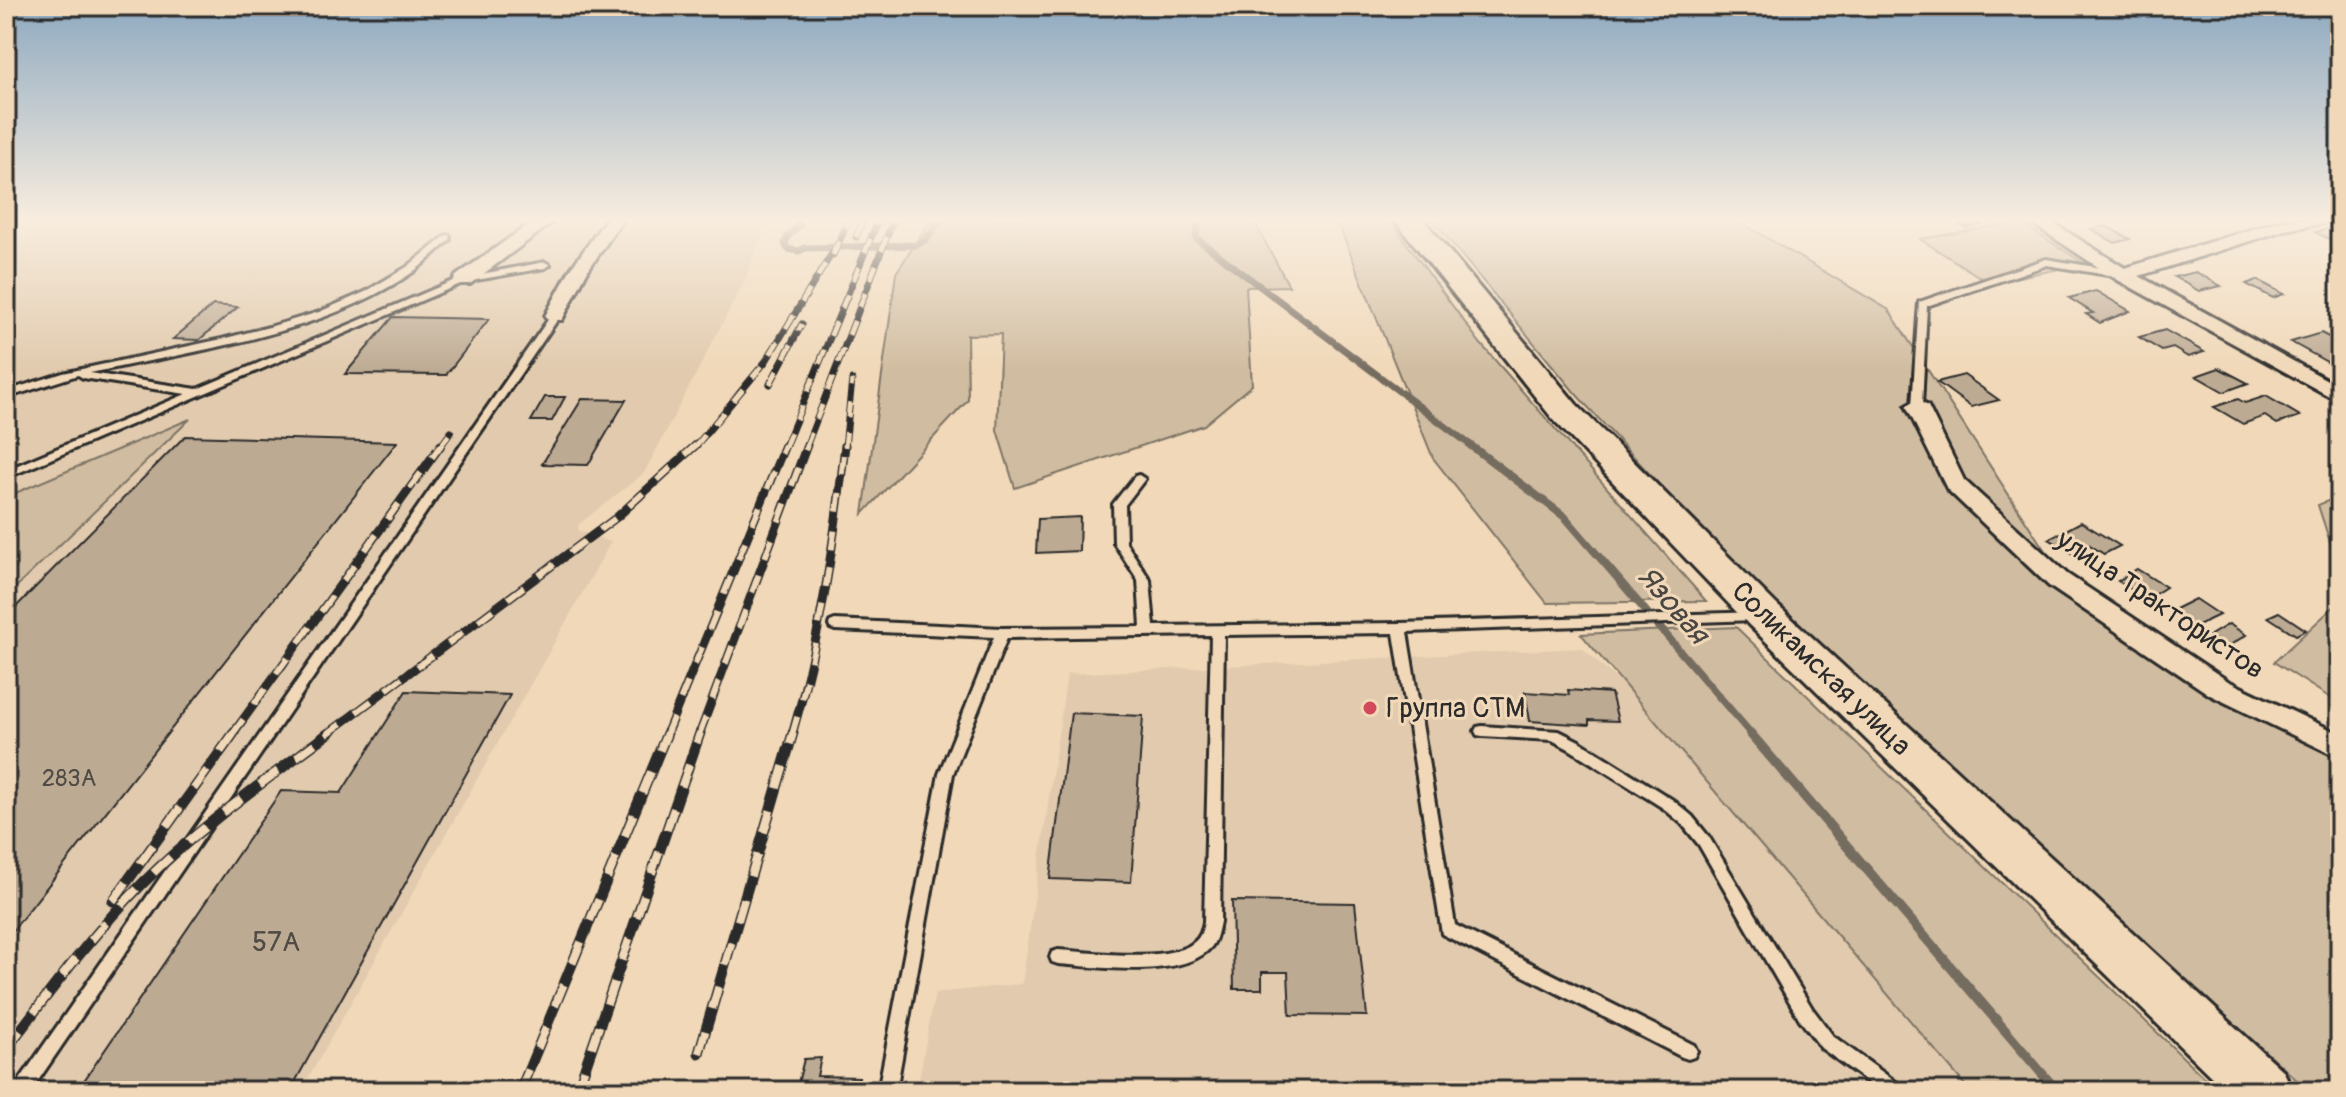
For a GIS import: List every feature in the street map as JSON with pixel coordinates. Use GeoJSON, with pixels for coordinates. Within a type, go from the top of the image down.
{"type":"FeatureCollection","features":[{"type":"Feature","properties":{"kind":"main road","name":"Соликамская улица"},"geometry":{"type":"LineString","coordinates":[[1449,269],[1564,411],[1763,615],[2265,1091]]}},
{"type":"Feature","properties":{"kind":"street"},"geometry":{"type":"LineString","coordinates":[[463,280],[478,269]]}},
{"type":"Feature","properties":{"kind":"street"},"geometry":{"type":"LineString","coordinates":[[555,316],[580,269]]}},
{"type":"Feature","properties":{"kind":"street"},"geometry":{"type":"LineString","coordinates":[[2114,269],[2340,396]]}},
{"type":"Feature","properties":{"kind":"street"},"geometry":{"type":"LineString","coordinates":[[2123,275],[2141,269]]}},
{"type":"Feature","properties":{"kind":"street","name":"улица Трактористов"},"geometry":{"type":"LineString","coordinates":[[1917,406],[1955,484],[2058,580],[2219,688],[2340,747]]}},
{"type":"Feature","properties":{"kind":"lane"},"geometry":{"type":"LineString","coordinates":[[6,395],[72,373],[282,329],[413,269]]}},
{"type":"Feature","properties":{"kind":"lane"},"geometry":{"type":"LineString","coordinates":[[6,474],[463,280],[522,269]]}},
{"type":"Feature","properties":{"kind":"lane"},"geometry":{"type":"LineString","coordinates":[[1917,406],[1922,304],[2025,269]]}},
{"type":"Feature","properties":{"kind":"lane"},"geometry":{"type":"LineString","coordinates":[[2089,269],[2123,275]]}},
{"type":"Feature","properties":{"kind":"lane"},"geometry":{"type":"LineString","coordinates":[[21,1091],[555,316]]}},
{"type":"Feature","properties":{"kind":"lane"},"geometry":{"type":"LineString","coordinates":[[72,373],[196,392]]}},
{"type":"Feature","properties":{"kind":"lane"},"geometry":{"type":"LineString","coordinates":[[1139,479],[1119,504],[1120,543],[1144,580],[1148,631]]}},
{"type":"Feature","properties":{"kind":"lane"},"geometry":{"type":"LineString","coordinates":[[835,625],[1002,633],[1400,628],[1763,615]]}},
{"type":"Feature","properties":{"kind":"lane"},"geometry":{"type":"LineString","coordinates":[[1400,628],[1405,679],[1448,929],[1688,1051]]}},
{"type":"Feature","properties":{"kind":"lane"},"geometry":{"type":"LineString","coordinates":[[1058,957],[1165,961],[1187,956],[1207,941],[1212,922],[1218,630]]}},
{"type":"Feature","properties":{"kind":"lane"},"geometry":{"type":"LineString","coordinates":[[887,1091],[946,774],[1002,633]]}},
{"type":"Feature","properties":{"kind":"lane"},"geometry":{"type":"LineString","coordinates":[[1482,731],[1554,735],[1668,804],[1687,820],[1704,841],[1806,1014],[1827,1042],[1894,1091]]}},
{"type":"Feature","properties":{"kind":"shaded area"},"geometry":{"type":"Polygon","coordinates":[[[6,269],[749,269],[644,473],[579,524],[578,531],[611,542],[301,1091],[6,1091],[6,269]]]}},
{"type":"Feature","properties":{"kind":"shaded area"},"geometry":{"type":"Polygon","coordinates":[[[898,269],[1280,269],[1289,286],[1246,287],[1252,385],[1204,425],[1015,488],[997,430],[1001,334],[967,335],[968,400],[863,514],[898,269]]]}},
{"type":"Feature","properties":{"kind":"shaded area"},"geometry":{"type":"Polygon","coordinates":[[[1357,269],[1426,269],[1480,343],[1706,601],[1547,603],[1433,458],[1357,269]]]}},
{"type":"Feature","properties":{"kind":"shaded area"},"geometry":{"type":"Polygon","coordinates":[[[1473,269],[1820,269],[1889,310],[2053,563],[2340,758],[2340,1091],[2309,1091],[1764,598],[1575,393],[1473,269]]]}},
{"type":"Feature","properties":{"kind":"shaded area"},"geometry":{"type":"Polygon","coordinates":[[[1967,269],[2059,269],[1989,283],[1967,269]]]}},
{"type":"Feature","properties":{"kind":"shaded area"},"geometry":{"type":"Polygon","coordinates":[[[190,419],[6,597],[6,497],[190,419]]]}},
{"type":"Feature","properties":{"kind":"shaded area"},"geometry":{"type":"Polygon","coordinates":[[[2340,496],[2340,573],[2318,505],[2340,496]]]}},
{"type":"Feature","properties":{"kind":"shaded area"},"geometry":{"type":"Polygon","coordinates":[[[2340,601],[2340,704],[2274,662],[2340,601]]]}},
{"type":"Feature","properties":{"kind":"shaded area"},"geometry":{"type":"Polygon","coordinates":[[[1736,627],[2218,1091],[1970,1091],[1581,634],[1736,627]]]}},
{"type":"Feature","properties":{"kind":"shaded area"},"geometry":{"type":"Polygon","coordinates":[[[1582,648],[2073,1091],[917,1091],[935,993],[1022,984],[1067,674],[1582,648]]]}},
{"type":"Feature","properties":{"kind":"building"},"geometry":{"type":"Polygon","coordinates":[[[2196,272],[2221,286],[2199,291],[2174,277],[2196,272]]]}},
{"type":"Feature","properties":{"kind":"building"},"geometry":{"type":"Polygon","coordinates":[[[2257,280],[2284,294],[2273,298],[2246,284],[2257,280]]]}},
{"type":"Feature","properties":{"kind":"building"},"geometry":{"type":"Polygon","coordinates":[[[2096,291],[2130,311],[2100,323],[2086,314],[2093,313],[2069,298],[2096,291]]]}},
{"type":"Feature","properties":{"kind":"building"},"geometry":{"type":"Polygon","coordinates":[[[213,305],[238,307],[199,340],[173,339],[213,305]]]}},
{"type":"Feature","properties":{"kind":"building"},"geometry":{"type":"Polygon","coordinates":[[[393,317],[489,319],[446,375],[345,374],[393,317]]]}},
{"type":"Feature","properties":{"kind":"building"},"geometry":{"type":"Polygon","coordinates":[[[2165,330],[2204,352],[2188,357],[2173,348],[2162,351],[2139,337],[2165,330]]]}},
{"type":"Feature","properties":{"kind":"building"},"geometry":{"type":"Polygon","coordinates":[[[2321,333],[2340,343],[2340,358],[2327,362],[2291,342],[2321,333]]]}},
{"type":"Feature","properties":{"kind":"building"},"geometry":{"type":"Polygon","coordinates":[[[2219,368],[2248,383],[2224,392],[2196,376],[2219,368]]]}},
{"type":"Feature","properties":{"kind":"building"},"geometry":{"type":"Polygon","coordinates":[[[1964,375],[1999,400],[1971,407],[1937,382],[1964,375]]]}},
{"type":"Feature","properties":{"kind":"building"},"geometry":{"type":"Polygon","coordinates":[[[2266,396],[2300,416],[2277,424],[2265,416],[2243,424],[2214,407],[2238,399],[2245,403],[2266,396]]]}},
{"type":"Feature","properties":{"kind":"building"},"geometry":{"type":"Polygon","coordinates":[[[545,397],[565,397],[552,421],[531,421],[545,397]]]}},
{"type":"Feature","properties":{"kind":"building"},"geometry":{"type":"Polygon","coordinates":[[[582,399],[626,400],[588,465],[542,464],[582,399]]]}},
{"type":"Feature","properties":{"kind":"building"},"geometry":{"type":"Polygon","coordinates":[[[185,436],[397,442],[6,939],[6,617],[185,436]]]}},
{"type":"Feature","properties":{"kind":"building"},"geometry":{"type":"Polygon","coordinates":[[[1080,517],[1079,551],[1036,553],[1038,519],[1080,517]]]}},
{"type":"Feature","properties":{"kind":"building"},"geometry":{"type":"Polygon","coordinates":[[[2081,522],[2120,546],[2104,554],[2088,544],[2072,553],[2049,539],[2081,522]]]}},
{"type":"Feature","properties":{"kind":"building"},"geometry":{"type":"Polygon","coordinates":[[[2137,569],[2166,587],[2147,599],[2118,581],[2137,569]]]}},
{"type":"Feature","properties":{"kind":"building"},"geometry":{"type":"Polygon","coordinates":[[[2195,599],[2219,615],[2194,627],[2171,611],[2195,599]]]}},
{"type":"Feature","properties":{"kind":"building"},"geometry":{"type":"Polygon","coordinates":[[[2279,612],[2306,630],[2296,635],[2268,617],[2279,612]]]}},
{"type":"Feature","properties":{"kind":"building"},"geometry":{"type":"Polygon","coordinates":[[[2229,624],[2246,635],[2227,647],[2209,636],[2229,624]]]}},
{"type":"Feature","properties":{"kind":"building"},"geometry":{"type":"Polygon","coordinates":[[[1568,690],[1611,693],[1618,721],[1589,720],[1589,725],[1530,721],[1525,692],[1569,695],[1568,690]]]}},
{"type":"Feature","properties":{"kind":"building"},"geometry":{"type":"Polygon","coordinates":[[[406,691],[510,695],[290,1091],[77,1091],[281,791],[341,793],[406,691]]]}},
{"type":"Feature","properties":{"kind":"building"},"geometry":{"type":"Polygon","coordinates":[[[1071,713],[1143,716],[1131,882],[1050,879],[1071,713]]]}},
{"type":"Feature","properties":{"kind":"building"},"geometry":{"type":"Polygon","coordinates":[[[1232,901],[1355,903],[1367,1016],[1290,1015],[1288,972],[1262,972],[1262,989],[1234,989],[1232,901]]]}},
{"type":"Feature","properties":{"kind":"building"},"geometry":{"type":"Polygon","coordinates":[[[821,1058],[817,1076],[859,1077],[856,1091],[796,1091],[804,1059],[821,1058]]]}},
{"type":"Feature","properties":{"kind":"waterway","name":"Язовая"},"geometry":{"type":"LineString","coordinates":[[1237,269],[1473,447]]}},
{"type":"Feature","properties":{"kind":"waterway","name":"Язовая"},"geometry":{"type":"LineString","coordinates":[[1470,445],[1565,517],[1752,735]]}},
{"type":"Feature","properties":{"kind":"waterway","name":"Язовая"},"geometry":{"type":"LineString","coordinates":[[1750,733],[2057,1091]]}},
{"type":"Feature","properties":{"kind":"railway"},"geometry":{"type":"LineString","coordinates":[[695,447],[766,361],[822,269]]}},
{"type":"Feature","properties":{"kind":"railway"},"geometry":{"type":"LineString","coordinates":[[785,447],[858,269]]}},
{"type":"Feature","properties":{"kind":"railway"},"geometry":{"type":"LineString","coordinates":[[806,447],[874,269]]}},
{"type":"Feature","properties":{"kind":"railway"},"geometry":{"type":"LineString","coordinates":[[770,384],[802,324]]}},
{"type":"Feature","properties":{"kind":"railway"},"geometry":{"type":"LineString","coordinates":[[845,447],[852,380]]}},
{"type":"Feature","properties":{"kind":"railway"},"geometry":{"type":"LineString","coordinates":[[440,447],[451,432]]}},
{"type":"Feature","properties":{"kind":"railway"},"geometry":{"type":"LineString","coordinates":[[232,735],[441,445]]}},
{"type":"Feature","properties":{"kind":"railway"},"geometry":{"type":"LineString","coordinates":[[326,735],[617,517],[696,445]]}},
{"type":"Feature","properties":{"kind":"railway"},"geometry":{"type":"LineString","coordinates":[[666,735],[785,445]]}},
{"type":"Feature","properties":{"kind":"railway"},"geometry":{"type":"LineString","coordinates":[[699,735],[807,445]]}},
{"type":"Feature","properties":{"kind":"railway"},"geometry":{"type":"LineString","coordinates":[[792,735],[811,664],[825,592],[845,445]]}},
{"type":"Feature","properties":{"kind":"railway"},"geometry":{"type":"LineString","coordinates":[[113,901],[234,733]]}},
{"type":"Feature","properties":{"kind":"railway"},"geometry":{"type":"LineString","coordinates":[[6,1049],[89,943],[164,862],[329,733]]}},
{"type":"Feature","properties":{"kind":"railway"},"geometry":{"type":"LineString","coordinates":[[520,1091],[667,733]]}},
{"type":"Feature","properties":{"kind":"railway"},"geometry":{"type":"LineString","coordinates":[[577,1091],[700,733]]}},
{"type":"Feature","properties":{"kind":"railway"},"geometry":{"type":"LineString","coordinates":[[699,1053],[793,733]]}},
{"type":"Feature","properties":{"kind":"place","name":"Группа СТМ"},"geometry":{"type":"Point","coordinates":[1370,708]}}]}
